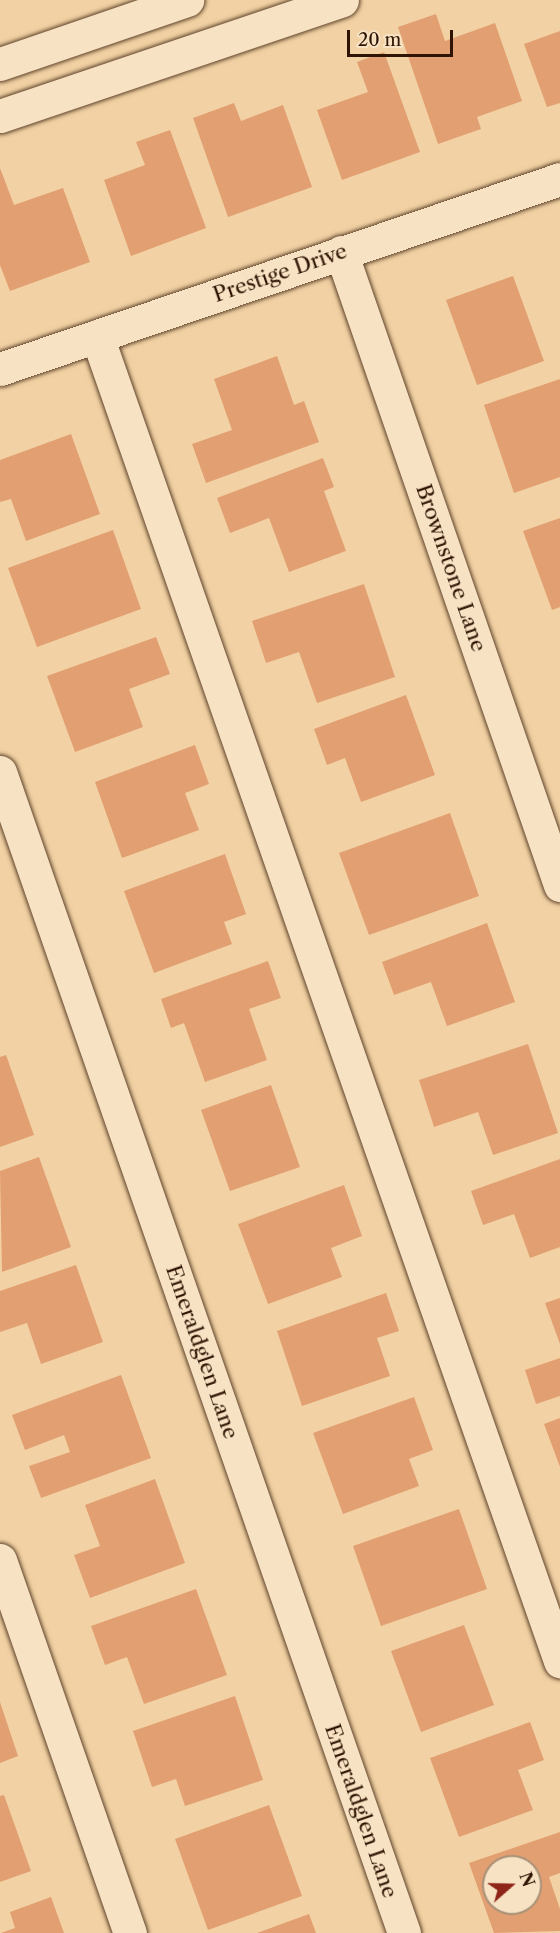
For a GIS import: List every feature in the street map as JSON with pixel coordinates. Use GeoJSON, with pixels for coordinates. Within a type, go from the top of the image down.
{"type":"FeatureCollection","features":[{"type":"Feature","properties":{"kind":"street"},"geometry":{"type":"LineString","coordinates":[[0,64],[187,0]]}},
{"type":"Feature","properties":{"kind":"street"},"geometry":{"type":"LineString","coordinates":[[0,116],[342,0]]}},
{"type":"Feature","properties":{"kind":"street","name":"Prestige Drive"},"geometry":{"type":"LineString","coordinates":[[0,369],[560,179]]}},
{"type":"Feature","properties":{"kind":"street","name":"Brownstone Lane"},"geometry":{"type":"LineString","coordinates":[[341,252],[560,885]]}},
{"type":"Feature","properties":{"kind":"street"},"geometry":{"type":"LineString","coordinates":[[97,336],[560,1661]]}},
{"type":"Feature","properties":{"kind":"street","name":"Emeraldglen Lane"},"geometry":{"type":"LineString","coordinates":[[0,772],[404,1933]]}},
{"type":"Feature","properties":{"kind":"street"},"geometry":{"type":"LineString","coordinates":[[0,1560],[130,1933]]}},
{"type":"Feature","properties":{"kind":"building"},"geometry":{"type":"Polygon","coordinates":[[[436,14],[445,41],[495,23],[522,101],[477,117],[481,129],[438,144],[398,27],[436,14]]]}},
{"type":"Feature","properties":{"kind":"building"},"geometry":{"type":"Polygon","coordinates":[[[560,31],[560,103],[547,107],[524,44],[560,31]]]}},
{"type":"Feature","properties":{"kind":"building"},"geometry":{"type":"Polygon","coordinates":[[[384,52],[420,152],[342,180],[317,110],[368,92],[357,62],[384,52]]]}},
{"type":"Feature","properties":{"kind":"building"},"geometry":{"type":"Polygon","coordinates":[[[234,103],[241,121],[283,105],[312,187],[228,217],[193,118],[234,103]]]}},
{"type":"Feature","properties":{"kind":"building"},"geometry":{"type":"Polygon","coordinates":[[[170,130],[206,228],[131,256],[104,180],[145,165],[136,142],[170,130]]]}},
{"type":"Feature","properties":{"kind":"building"},"geometry":{"type":"Polygon","coordinates":[[[0,168],[14,205],[63,188],[90,262],[10,291],[0,265],[0,168]]]}},
{"type":"Feature","properties":{"kind":"building"},"geometry":{"type":"Polygon","coordinates":[[[513,276],[544,361],[477,385],[446,300],[513,276]]]}},
{"type":"Feature","properties":{"kind":"building"},"geometry":{"type":"Polygon","coordinates":[[[277,356],[294,405],[304,401],[319,442],[206,483],[192,444],[232,430],[214,379],[277,356]]]}},
{"type":"Feature","properties":{"kind":"building"},"geometry":{"type":"Polygon","coordinates":[[[560,379],[560,477],[514,493],[484,405],[560,379]]]}},
{"type":"Feature","properties":{"kind":"building"},"geometry":{"type":"Polygon","coordinates":[[[71,434],[100,514],[26,541],[11,499],[0,502],[0,460],[71,434]]]}},
{"type":"Feature","properties":{"kind":"building"},"geometry":{"type":"Polygon","coordinates":[[[323,458],[334,487],[324,491],[346,551],[289,572],[269,518],[230,533],[217,498],[323,458]]]}},
{"type":"Feature","properties":{"kind":"building"},"geometry":{"type":"Polygon","coordinates":[[[560,518],[560,607],[552,610],[523,531],[560,518]]]}},
{"type":"Feature","properties":{"kind":"building"},"geometry":{"type":"Polygon","coordinates":[[[113,530],[141,609],[37,647],[8,568],[113,530]]]}},
{"type":"Feature","properties":{"kind":"building"},"geometry":{"type":"Polygon","coordinates":[[[364,584],[395,677],[317,703],[299,652],[266,663],[252,621],[364,584]]]}},
{"type":"Feature","properties":{"kind":"building"},"geometry":{"type":"Polygon","coordinates":[[[156,637],[170,674],[129,689],[143,727],[75,752],[47,676],[156,637]]]}},
{"type":"Feature","properties":{"kind":"building"},"geometry":{"type":"Polygon","coordinates":[[[406,695],[435,775],[361,802],[345,758],[327,765],[314,729],[406,695]]]}},
{"type":"Feature","properties":{"kind":"building"},"geometry":{"type":"Polygon","coordinates":[[[195,745],[209,784],[185,793],[199,830],[122,858],[95,782],[195,745]]]}},
{"type":"Feature","properties":{"kind":"building"},"geometry":{"type":"Polygon","coordinates":[[[450,813],[479,896],[369,935],[339,853],[450,813]]]}},
{"type":"Feature","properties":{"kind":"building"},"geometry":{"type":"Polygon","coordinates":[[[225,854],[246,914],[224,922],[232,944],[154,973],[124,891],[225,854]]]}},
{"type":"Feature","properties":{"kind":"building"},"geometry":{"type":"Polygon","coordinates":[[[487,923],[515,1002],[447,1026],[431,982],[394,995],[382,962],[487,923]]]}},
{"type":"Feature","properties":{"kind":"building"},"geometry":{"type":"Polygon","coordinates":[[[268,961],[281,998],[249,1009],[267,1060],[205,1082],[184,1023],[171,1028],[161,999],[268,961]]]}},
{"type":"Feature","properties":{"kind":"building"},"geometry":{"type":"Polygon","coordinates":[[[528,1044],[558,1133],[493,1155],[478,1112],[434,1127],[419,1080],[528,1044]]]}},
{"type":"Feature","properties":{"kind":"building"},"geometry":{"type":"Polygon","coordinates":[[[6,1055],[34,1135],[0,1147],[0,1057],[6,1055]]]}},
{"type":"Feature","properties":{"kind":"building"},"geometry":{"type":"Polygon","coordinates":[[[271,1085],[300,1167],[230,1191],[201,1110],[271,1085]]]}},
{"type":"Feature","properties":{"kind":"building"},"geometry":{"type":"Polygon","coordinates":[[[39,1157],[71,1247],[2,1272],[0,1171],[39,1157]]]}},
{"type":"Feature","properties":{"kind":"building"},"geometry":{"type":"Polygon","coordinates":[[[560,1159],[560,1247],[530,1258],[514,1214],[483,1225],[471,1191],[560,1159]]]}},
{"type":"Feature","properties":{"kind":"building"},"geometry":{"type":"Polygon","coordinates":[[[344,1185],[362,1236],[331,1248],[342,1277],[268,1304],[238,1224],[344,1185]]]}},
{"type":"Feature","properties":{"kind":"building"},"geometry":{"type":"Polygon","coordinates":[[[76,1265],[103,1342],[41,1364],[27,1323],[0,1332],[0,1291],[76,1265]]]}},
{"type":"Feature","properties":{"kind":"building"},"geometry":{"type":"Polygon","coordinates":[[[386,1293],[399,1331],[377,1338],[390,1376],[302,1406],[277,1331],[386,1293]]]}},
{"type":"Feature","properties":{"kind":"building"},"geometry":{"type":"Polygon","coordinates":[[[560,1298],[560,1344],[545,1303],[560,1298]]]}},
{"type":"Feature","properties":{"kind":"building"},"geometry":{"type":"Polygon","coordinates":[[[560,1358],[560,1396],[536,1404],[525,1370],[560,1358]]]}},
{"type":"Feature","properties":{"kind":"building"},"geometry":{"type":"Polygon","coordinates":[[[121,1375],[151,1458],[41,1498],[29,1466],[70,1452],[64,1435],[25,1450],[12,1415],[121,1375]]]}},
{"type":"Feature","properties":{"kind":"building"},"geometry":{"type":"Polygon","coordinates":[[[414,1397],[433,1450],[409,1459],[419,1486],[343,1514],[313,1433],[414,1397]]]}},
{"type":"Feature","properties":{"kind":"building"},"geometry":{"type":"Polygon","coordinates":[[[560,1418],[560,1467],[544,1424],[560,1418]]]}},
{"type":"Feature","properties":{"kind":"building"},"geometry":{"type":"Polygon","coordinates":[[[155,1479],[185,1563],[90,1598],[74,1555],[100,1546],[85,1505],[155,1479]]]}},
{"type":"Feature","properties":{"kind":"building"},"geometry":{"type":"Polygon","coordinates":[[[459,1509],[487,1589],[381,1626],[353,1546],[459,1509]]]}},
{"type":"Feature","properties":{"kind":"building"},"geometry":{"type":"Polygon","coordinates":[[[196,1589],[227,1675],[144,1704],[127,1657],[105,1665],[91,1626],[196,1589]]]}},
{"type":"Feature","properties":{"kind":"building"},"geometry":{"type":"Polygon","coordinates":[[[464,1625],[494,1705],[421,1732],[391,1651],[464,1625]]]}},
{"type":"Feature","properties":{"kind":"building"},"geometry":{"type":"Polygon","coordinates":[[[235,1696],[263,1780],[185,1806],[176,1779],[152,1787],[133,1731],[235,1696]]]}},
{"type":"Feature","properties":{"kind":"building"},"geometry":{"type":"Polygon","coordinates":[[[0,1702],[18,1756],[0,1763],[0,1702]]]}},
{"type":"Feature","properties":{"kind":"building"},"geometry":{"type":"Polygon","coordinates":[[[530,1722],[544,1760],[518,1770],[533,1810],[459,1837],[430,1758],[530,1722]]]}},
{"type":"Feature","properties":{"kind":"building"},"geometry":{"type":"Polygon","coordinates":[[[4,1795],[31,1871],[0,1882],[0,1796],[4,1795]]]}},
{"type":"Feature","properties":{"kind":"building"},"geometry":{"type":"Polygon","coordinates":[[[269,1805],[302,1896],[208,1930],[175,1839],[269,1805]]]}},
{"type":"Feature","properties":{"kind":"building"},"geometry":{"type":"Polygon","coordinates":[[[560,1832],[560,1873],[549,1877],[560,1909],[560,1931],[494,1933],[488,1915],[542,1915],[542,1855],[492,1855],[560,1832]]]}},
{"type":"Feature","properties":{"kind":"building"},"geometry":{"type":"Polygon","coordinates":[[[482,1859],[482,1899],[469,1863],[482,1859]]]}},
{"type":"Feature","properties":{"kind":"building"},"geometry":{"type":"Polygon","coordinates":[[[51,1897],[64,1933],[1,1933],[15,1928],[10,1912],[51,1897]]]}},
{"type":"Feature","properties":{"kind":"building"},"geometry":{"type":"Polygon","coordinates":[[[309,1914],[316,1933],[257,1933],[309,1914]]]}}]}
